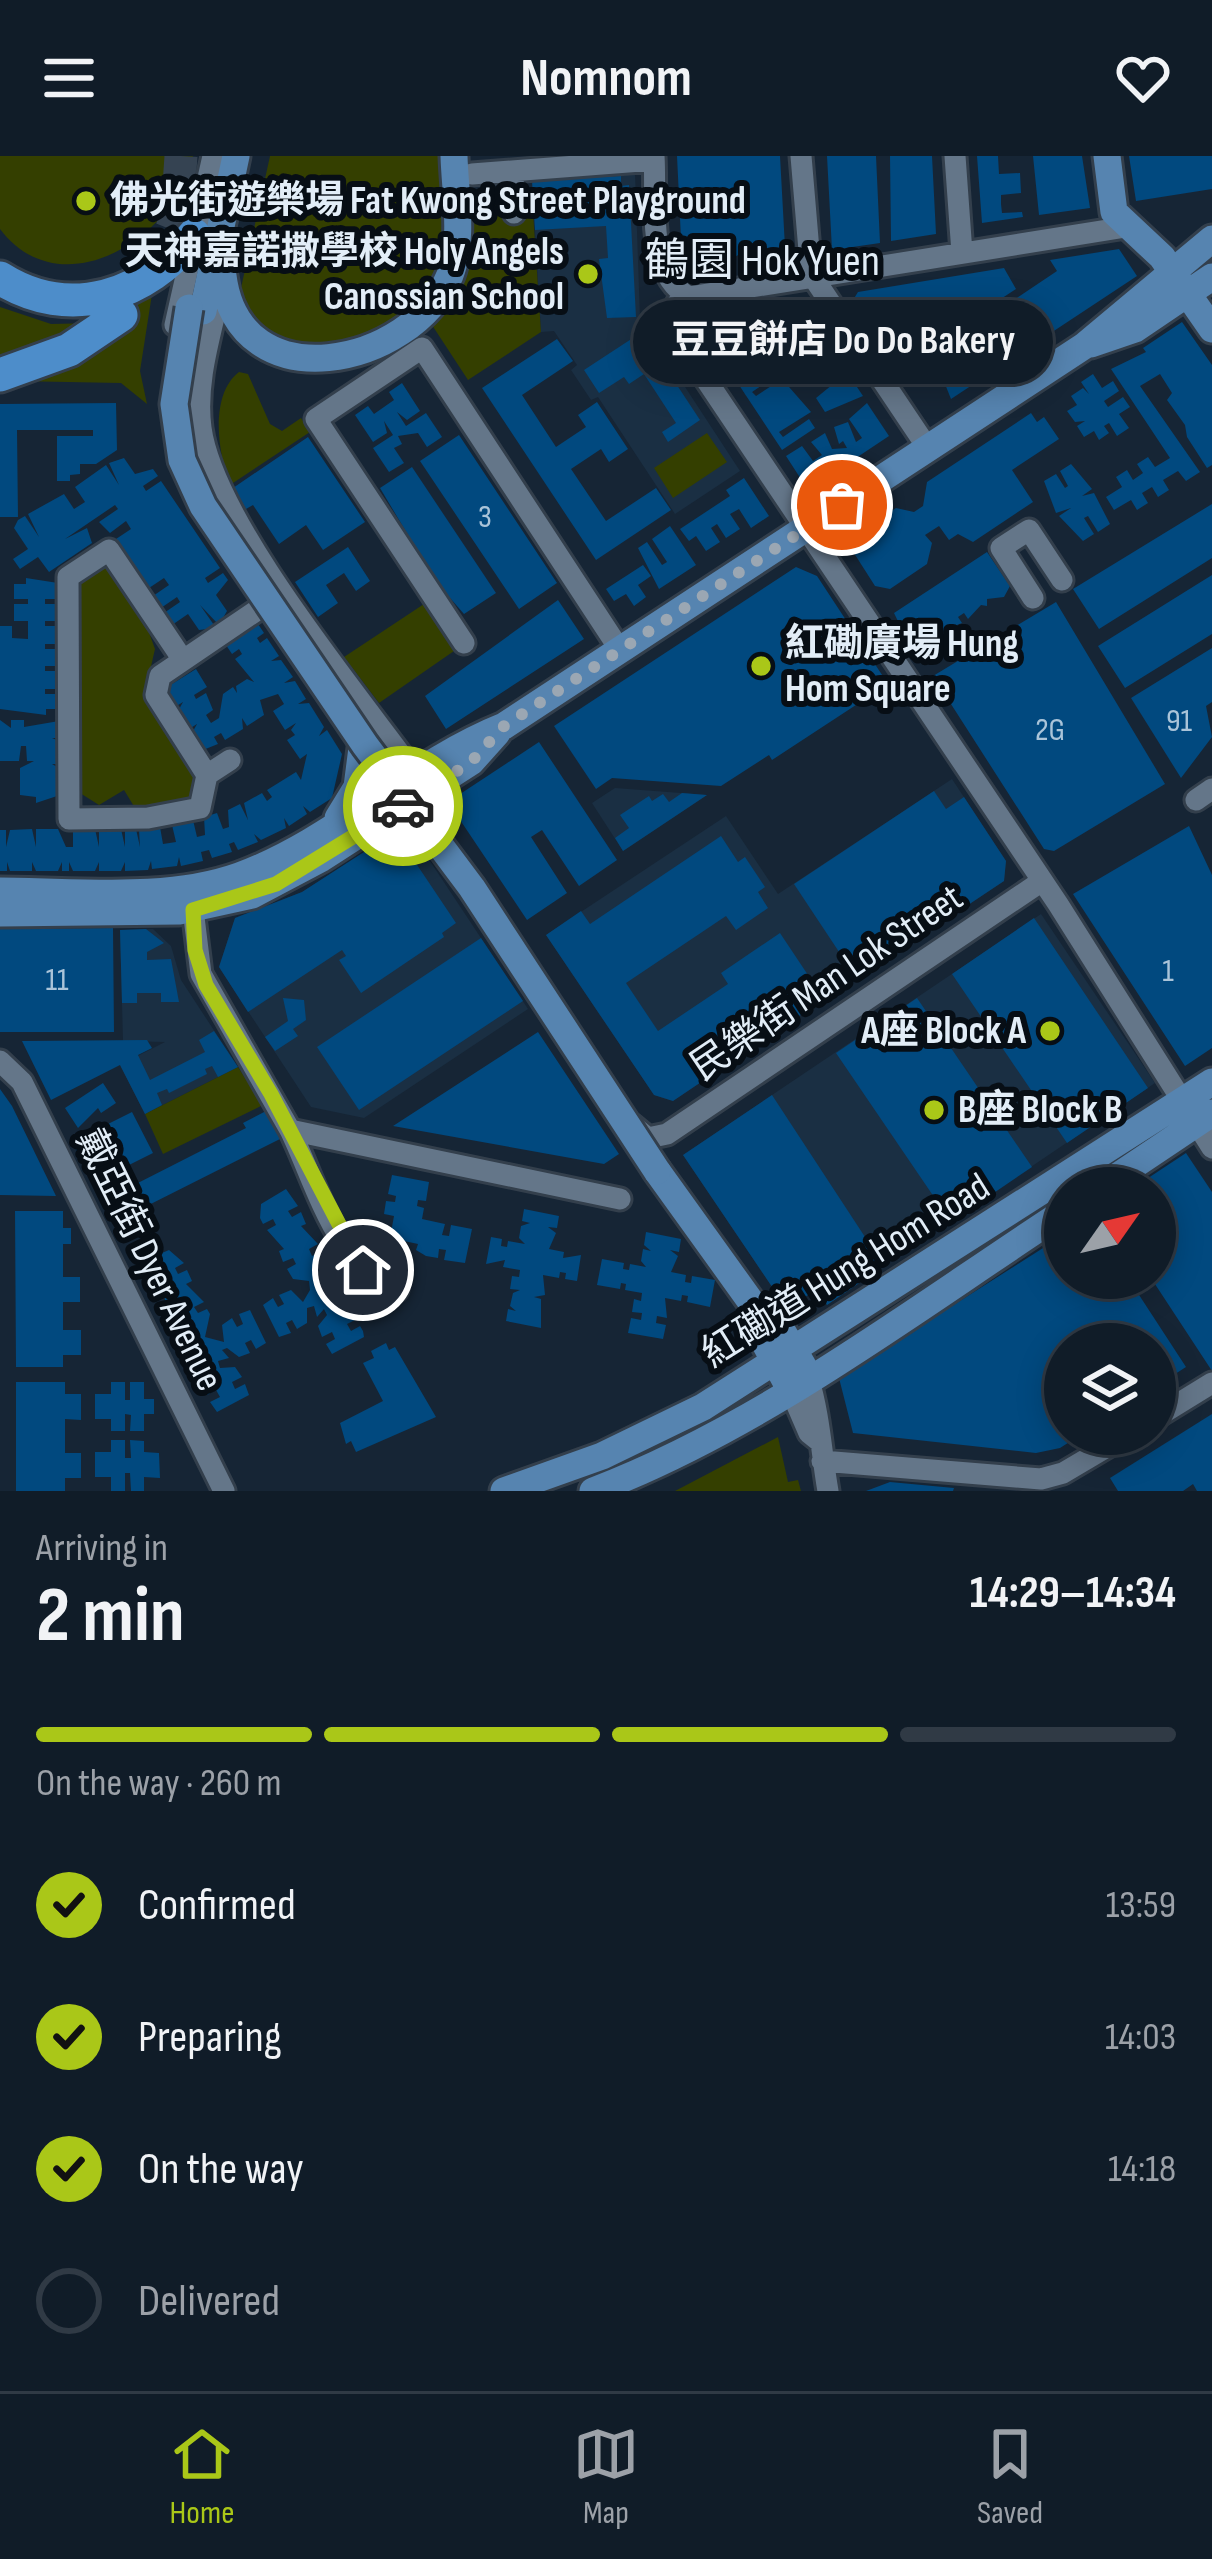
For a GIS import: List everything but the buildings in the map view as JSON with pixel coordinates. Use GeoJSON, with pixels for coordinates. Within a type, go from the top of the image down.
{"type":"FeatureCollection","features":[{"type":"Feature","properties":{"kind":"highway"},"geometry":{"type":"LineString","coordinates":[[0,278],[47,298],[103,298],[162,270],[194,235]]}},
{"type":"Feature","properties":{"kind":"highway"},"geometry":{"type":"LineString","coordinates":[[0,375],[83,344],[121,315]]}},
{"type":"Feature","properties":{"kind":"main road"},"geometry":{"type":"LineString","coordinates":[[196,310],[223,156]]}},
{"type":"Feature","properties":{"kind":"main road"},"geometry":{"type":"LineString","coordinates":[[236,156],[173,404],[182,460],[197,494],[353,728],[472,888],[706,1232],[754,1306],[756,1327],[793,1370]]}},
{"type":"Feature","properties":{"kind":"main road"},"geometry":{"type":"LineString","coordinates":[[1107,156],[1119,222],[1200,271],[1212,328]]}},
{"type":"Feature","properties":{"kind":"main road"},"geometry":{"type":"LineString","coordinates":[[223,276],[236,317],[277,351],[320,360],[371,346],[419,315],[448,280],[457,245],[463,165]]}},
{"type":"Feature","properties":{"kind":"main road"},"geometry":{"type":"LineString","coordinates":[[0,914],[192,899],[276,884],[411,788],[460,743],[504,726],[1200,271]]}},
{"type":"Feature","properties":{"kind":"main road"},"geometry":{"type":"LineString","coordinates":[[331,826],[357,787],[362,748]]}},
{"type":"Feature","properties":{"kind":"main road"},"geometry":{"type":"LineString","coordinates":[[0,891],[192,899],[411,788]]}},
{"type":"Feature","properties":{"kind":"main road","name":"紅磡道 Hung Hom Road"},"geometry":{"type":"LineString","coordinates":[[1127,1167],[1197,1112],[1212,1082]]}},
{"type":"Feature","properties":{"kind":"main road","name":"紅磡道 Hung Hom Road"},"geometry":{"type":"LineString","coordinates":[[593,1491],[661,1463],[793,1370],[1197,1112]]}},
{"type":"Feature","properties":{"kind":"main road","name":"紅磡道 Hung Hom Road"},"geometry":{"type":"LineString","coordinates":[[504,1491],[643,1438],[793,1370],[1044,1223]]}},
{"type":"Feature","properties":{"kind":"street"},"geometry":{"type":"LineString","coordinates":[[213,156],[166,371],[167,425],[193,496],[269,602],[362,748],[411,788]]}},
{"type":"Feature","properties":{"kind":"street"},"geometry":{"type":"LineString","coordinates":[[245,156],[200,400],[210,468],[411,788]]}},
{"type":"Feature","properties":{"kind":"street"},"geometry":{"type":"LineString","coordinates":[[801,156],[811,274],[927,447]]}},
{"type":"Feature","properties":{"kind":"street"},"geometry":{"type":"LineString","coordinates":[[955,156],[962,253]]}},
{"type":"Feature","properties":{"kind":"street"},"geometry":{"type":"LineString","coordinates":[[463,165],[513,171],[654,158],[660,263],[674,289],[689,297]]}},
{"type":"Feature","properties":{"kind":"street"},"geometry":{"type":"LineString","coordinates":[[513,171],[514,213]]}},
{"type":"Feature","properties":{"kind":"street"},"geometry":{"type":"LineString","coordinates":[[1119,222],[689,297],[677,304],[672,329],[1197,1112],[1212,1148]]}},
{"type":"Feature","properties":{"kind":"street"},"geometry":{"type":"LineString","coordinates":[[464,643],[316,419],[422,349],[620,650]]}},
{"type":"Feature","properties":{"kind":"street"},"geometry":{"type":"LineString","coordinates":[[1034,598],[1001,548],[1029,530],[1062,580]]}},
{"type":"Feature","properties":{"kind":"street"},"geometry":{"type":"LineString","coordinates":[[183,660],[109,550],[68,577],[69,819],[134,819],[200,808],[207,775],[156,695],[160,676],[269,602]]}},
{"type":"Feature","properties":{"kind":"street"},"geometry":{"type":"LineString","coordinates":[[207,775],[230,760]]}},
{"type":"Feature","properties":{"kind":"street","name":"民樂街 Man Lok Street"},"geometry":{"type":"LineString","coordinates":[[411,788],[633,1127],[648,1138],[667,1134],[1042,881]]}},
{"type":"Feature","properties":{"kind":"street"},"geometry":{"type":"LineString","coordinates":[[192,899],[201,974],[290,1130],[354,1260],[373,1279],[397,1290]]}},
{"type":"Feature","properties":{"kind":"street","name":"戴亞街 Dyer Avenue"},"geometry":{"type":"LineString","coordinates":[[3,1063],[22,1082],[224,1491]]}},
{"type":"Feature","properties":{"kind":"street"},"geometry":{"type":"LineString","coordinates":[[290,1130],[615,1196]]}},
{"type":"Feature","properties":{"kind":"street"},"geometry":{"type":"LineString","coordinates":[[793,1370],[828,1491]]}},
{"type":"Feature","properties":{"kind":"street"},"geometry":{"type":"LineString","coordinates":[[1176,1405],[1212,1383]]}},
{"type":"Feature","properties":{"kind":"street"},"geometry":{"type":"LineString","coordinates":[[820,1451],[1041,1479],[1064,1473],[1094,1455]]}},
{"type":"Feature","properties":{"kind":"shaded area"},"geometry":{"type":"Polygon","coordinates":[[[635,173],[640,318],[740,471],[675,514],[598,397],[591,400],[571,370],[577,365],[554,331],[541,332],[532,180],[635,173]]]}},
{"type":"Feature","properties":{"kind":"shaded area"},"geometry":{"type":"Polygon","coordinates":[[[800,301],[827,342],[746,396],[703,316],[800,301]]]}},
{"type":"Feature","properties":{"kind":"shaded area"},"geometry":{"type":"Polygon","coordinates":[[[952,779],[1006,861],[1004,881],[673,1101],[654,1095],[546,935],[726,816],[778,894],[952,779]]]}},
{"type":"Feature","properties":{"kind":"shaded area"},"geometry":{"type":"Polygon","coordinates":[[[615,788],[707,795],[623,851],[592,803],[615,788]]]}},
{"type":"Feature","properties":{"kind":"shaded area"},"geometry":{"type":"Polygon","coordinates":[[[406,825],[528,1009],[364,1118],[311,1107],[219,967],[235,918],[302,892],[406,825]]]}},
{"type":"Feature","properties":{"kind":"shaded area"},"geometry":{"type":"Polygon","coordinates":[[[1041,914],[1155,1083],[827,1305],[817,1289],[787,1309],[683,1155],[1041,914]]]}},
{"type":"Feature","properties":{"kind":"shaded area"},"geometry":{"type":"Polygon","coordinates":[[[153,929],[171,946],[181,980],[238,1067],[145,1114],[120,1065],[165,1042],[123,1041],[120,930],[153,929]]]}},
{"type":"Feature","properties":{"kind":"green space","name":"佛光街遊樂場 Fat Kwong Street Playground"},"geometry":{"type":"Polygon","coordinates":[[[0,156],[193,156],[183,186],[141,236],[84,263],[54,263],[25,252],[0,229],[0,156]]]}},
{"type":"Feature","properties":{"kind":"green space"},"geometry":{"type":"Polygon","coordinates":[[[270,156],[441,156],[444,247],[436,275],[419,299],[395,320],[334,344],[303,345],[276,337],[254,318],[241,288],[270,156]]]}},
{"type":"Feature","properties":{"kind":"green space"},"geometry":{"type":"Polygon","coordinates":[[[500,190],[502,213],[533,212],[541,332],[468,380],[430,322],[467,192],[500,190]]]}},
{"type":"Feature","properties":{"kind":"green space"},"geometry":{"type":"Polygon","coordinates":[[[152,294],[140,371],[147,404],[121,383],[13,381],[152,294]]]}},
{"type":"Feature","properties":{"kind":"green space"},"geometry":{"type":"Polygon","coordinates":[[[0,307],[51,324],[95,323],[0,361],[0,307]]]}},
{"type":"Feature","properties":{"kind":"green space"},"geometry":{"type":"Polygon","coordinates":[[[239,372],[248,374],[270,424],[282,431],[301,418],[310,432],[230,485],[222,458],[220,410],[223,395],[239,372]]]}},
{"type":"Feature","properties":{"kind":"green space"},"geometry":{"type":"Polygon","coordinates":[[[707,433],[727,462],[673,498],[654,468],[707,433]]]}},
{"type":"Feature","properties":{"kind":"green space"},"geometry":{"type":"Polygon","coordinates":[[[106,565],[147,627],[155,649],[144,697],[195,777],[190,799],[135,808],[124,790],[99,805],[80,793],[79,583],[106,565]]]}},
{"type":"Feature","properties":{"kind":"green space"},"geometry":{"type":"Polygon","coordinates":[[[424,604],[454,651],[379,703],[344,657],[424,604]]]}},
{"type":"Feature","properties":{"kind":"green space"},"geometry":{"type":"Polygon","coordinates":[[[238,1067],[263,1105],[163,1154],[145,1114],[238,1067]]]}},
{"type":"Feature","properties":{"kind":"green space"},"geometry":{"type":"Polygon","coordinates":[[[778,1437],[788,1482],[798,1480],[801,1491],[675,1491],[778,1437]]]}},
{"type":"Feature","properties":{"kind":"tunnel"},"geometry":{"type":"LineString","coordinates":[[153,275],[177,216],[181,156]]}},
{"type":"Feature","properties":{"kind":"way so far"},"geometry":{"type":"LineString","coordinates":[[403,806],[471,762],[504,726],[842,505]]}},
{"type":"Feature","properties":{"kind":"place","name":"佛光街遊樂場 Fat Kwong Street Playground"},"geometry":{"type":"Point","coordinates":[86,201]}},
{"type":"Feature","properties":{"kind":"place","name":"天神嘉諾撒學校 Holy Angels Canossian School"},"geometry":{"type":"Point","coordinates":[588,274]}},
{"type":"Feature","properties":{"kind":"place","name":"豆豆餅店 Do Do Bakery"},"geometry":{"type":"Point","coordinates":[842,505]}},
{"type":"Feature","properties":{"kind":"place","name":"紅磡廣場 Hung Hom Square"},"geometry":{"type":"Point","coordinates":[761,666]}},
{"type":"Feature","properties":{"kind":"place","name":"A座 Block A"},"geometry":{"type":"Point","coordinates":[1050,1031]}},
{"type":"Feature","properties":{"kind":"place","name":"B座 Block B"},"geometry":{"type":"Point","coordinates":[934,1110]}},
{"type":"Feature","properties":{"kind":"district","name":"鶴園 Hok Yuen"},"geometry":{"type":"Point","coordinates":[762,261]}},
{"type":"Feature","properties":{"kind":"route"},"geometry":{"type":"LineString","coordinates":[[363,1270],[271,1094],[206,985],[195,950],[193,910],[251,896],[276,884],[403,806]]}}]}
